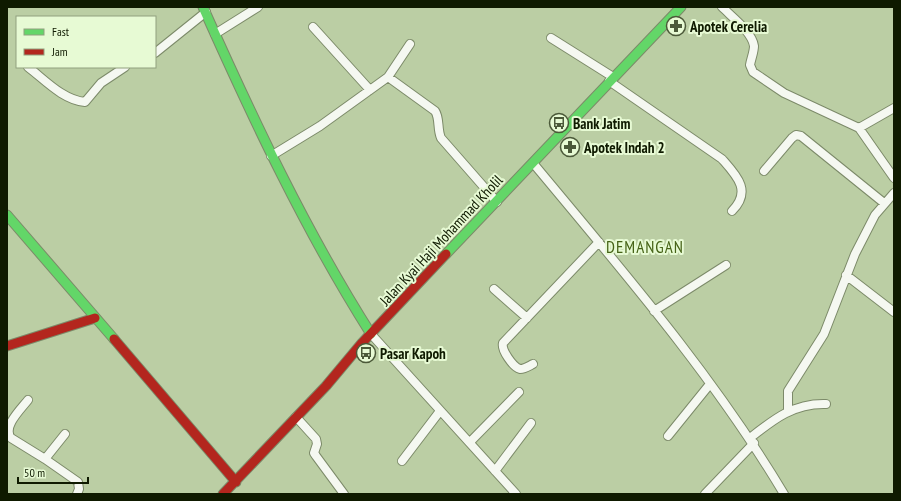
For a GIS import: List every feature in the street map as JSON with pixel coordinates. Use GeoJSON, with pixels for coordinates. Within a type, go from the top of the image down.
{"type":"FeatureCollection","features":[{"type":"Feature","properties":{"kind":"street"},"geometry":{"type":"LineString","coordinates":[[215,34],[258,7]]}},
{"type":"Feature","properties":{"kind":"street","name":"Jalan Kyai Haji Mohammad Kholil"},"geometry":{"type":"LineString","coordinates":[[224,494],[371,334],[497,202],[611,79],[681,7]]}},
{"type":"Feature","properties":{"kind":"street"},"geometry":{"type":"LineString","coordinates":[[722,7],[753,42],[754,48],[750,65],[753,72],[784,93],[859,128],[894,178]]}},
{"type":"Feature","properties":{"kind":"street"},"geometry":{"type":"LineString","coordinates":[[156,52],[204,10],[271,156],[346,296],[371,334],[516,494]]}},
{"type":"Feature","properties":{"kind":"street"},"geometry":{"type":"LineString","coordinates":[[312,27],[370,90]]}},
{"type":"Feature","properties":{"kind":"street"},"geometry":{"type":"LineString","coordinates":[[552,38],[722,159],[737,176],[742,188],[738,204],[732,211]]}},
{"type":"Feature","properties":{"kind":"street"},"geometry":{"type":"LineString","coordinates":[[271,156],[320,126],[388,77],[410,44]]}},
{"type":"Feature","properties":{"kind":"street"},"geometry":{"type":"LineString","coordinates":[[29,68],[63,95],[76,101],[85,102],[101,83],[124,68]]}},
{"type":"Feature","properties":{"kind":"street"},"geometry":{"type":"LineString","coordinates":[[388,77],[435,111],[438,115],[438,132],[441,138],[497,202]]}},
{"type":"Feature","properties":{"kind":"street"},"geometry":{"type":"LineString","coordinates":[[859,128],[894,108]]}},
{"type":"Feature","properties":{"kind":"street"},"geometry":{"type":"LineString","coordinates":[[764,171],[792,138],[796,135],[801,136],[884,202]]}},
{"type":"Feature","properties":{"kind":"street"},"geometry":{"type":"LineString","coordinates":[[533,163],[654,311],[710,384],[752,440],[784,494]]}},
{"type":"Feature","properties":{"kind":"street"},"geometry":{"type":"LineString","coordinates":[[788,411],[788,391],[824,334],[846,275],[874,215],[884,202],[894,193]]}},
{"type":"Feature","properties":{"kind":"street"},"geometry":{"type":"LineString","coordinates":[[7,214],[95,318],[132,357],[236,482]]}},
{"type":"Feature","properties":{"kind":"street"},"geometry":{"type":"LineString","coordinates":[[533,364],[520,369],[503,350],[502,346],[506,339],[598,242]]}},
{"type":"Feature","properties":{"kind":"street"},"geometry":{"type":"LineString","coordinates":[[654,311],[726,264]]}},
{"type":"Feature","properties":{"kind":"street"},"geometry":{"type":"LineString","coordinates":[[846,275],[894,312]]}},
{"type":"Feature","properties":{"kind":"street"},"geometry":{"type":"LineString","coordinates":[[494,289],[527,318]]}},
{"type":"Feature","properties":{"kind":"street"},"geometry":{"type":"LineString","coordinates":[[7,346],[95,318]]}},
{"type":"Feature","properties":{"kind":"street"},"geometry":{"type":"LineString","coordinates":[[668,436],[710,384]]}},
{"type":"Feature","properties":{"kind":"street"},"geometry":{"type":"LineString","coordinates":[[470,442],[519,392]]}},
{"type":"Feature","properties":{"kind":"street"},"geometry":{"type":"LineString","coordinates":[[28,400],[8,427],[8,433],[11,438],[78,482],[80,489],[77,494]]}},
{"type":"Feature","properties":{"kind":"street"},"geometry":{"type":"LineString","coordinates":[[705,494],[752,440],[777,416],[806,405],[826,404]]}},
{"type":"Feature","properties":{"kind":"street"},"geometry":{"type":"LineString","coordinates":[[402,461],[440,411]]}},
{"type":"Feature","properties":{"kind":"street"},"geometry":{"type":"LineString","coordinates":[[296,417],[316,439],[317,444],[314,450],[316,456],[344,494]]}},
{"type":"Feature","properties":{"kind":"street"},"geometry":{"type":"LineString","coordinates":[[495,471],[531,423]]}},
{"type":"Feature","properties":{"kind":"street"},"geometry":{"type":"LineString","coordinates":[[45,459],[65,434]]}},
{"type":"Feature","properties":{"kind":"traffic: fast"},"geometry":{"type":"LineString","coordinates":[[203,7],[281,174],[324,255],[371,334]]}},
{"type":"Feature","properties":{"kind":"traffic: fast"},"geometry":{"type":"LineString","coordinates":[[446,254],[681,7]]}},
{"type":"Feature","properties":{"kind":"traffic: fast"},"geometry":{"type":"LineString","coordinates":[[7,215],[114,339]]}},
{"type":"Feature","properties":{"kind":"traffic: jam"},"geometry":{"type":"LineString","coordinates":[[223,494],[326,386],[362,343],[446,254]]}},
{"type":"Feature","properties":{"kind":"traffic: jam"},"geometry":{"type":"LineString","coordinates":[[7,346],[95,318]]}},
{"type":"Feature","properties":{"kind":"traffic: jam"},"geometry":{"type":"LineString","coordinates":[[114,339],[236,482]]}},
{"type":"Feature","properties":{"kind":"place","name":"Apotek Cerelia"},"geometry":{"type":"Point","coordinates":[676,26]}},
{"type":"Feature","properties":{"kind":"place","name":"Bank Jatim"},"geometry":{"type":"Point","coordinates":[559,123]}},
{"type":"Feature","properties":{"kind":"place","name":"Apotek Indah 2"},"geometry":{"type":"Point","coordinates":[570,147]}},
{"type":"Feature","properties":{"kind":"place","name":"Pasar Kapoh"},"geometry":{"type":"Point","coordinates":[366,353]}},
{"type":"Feature","properties":{"kind":"district","name":"DEMANGAN"},"geometry":{"type":"Point","coordinates":[645,247]}}]}
